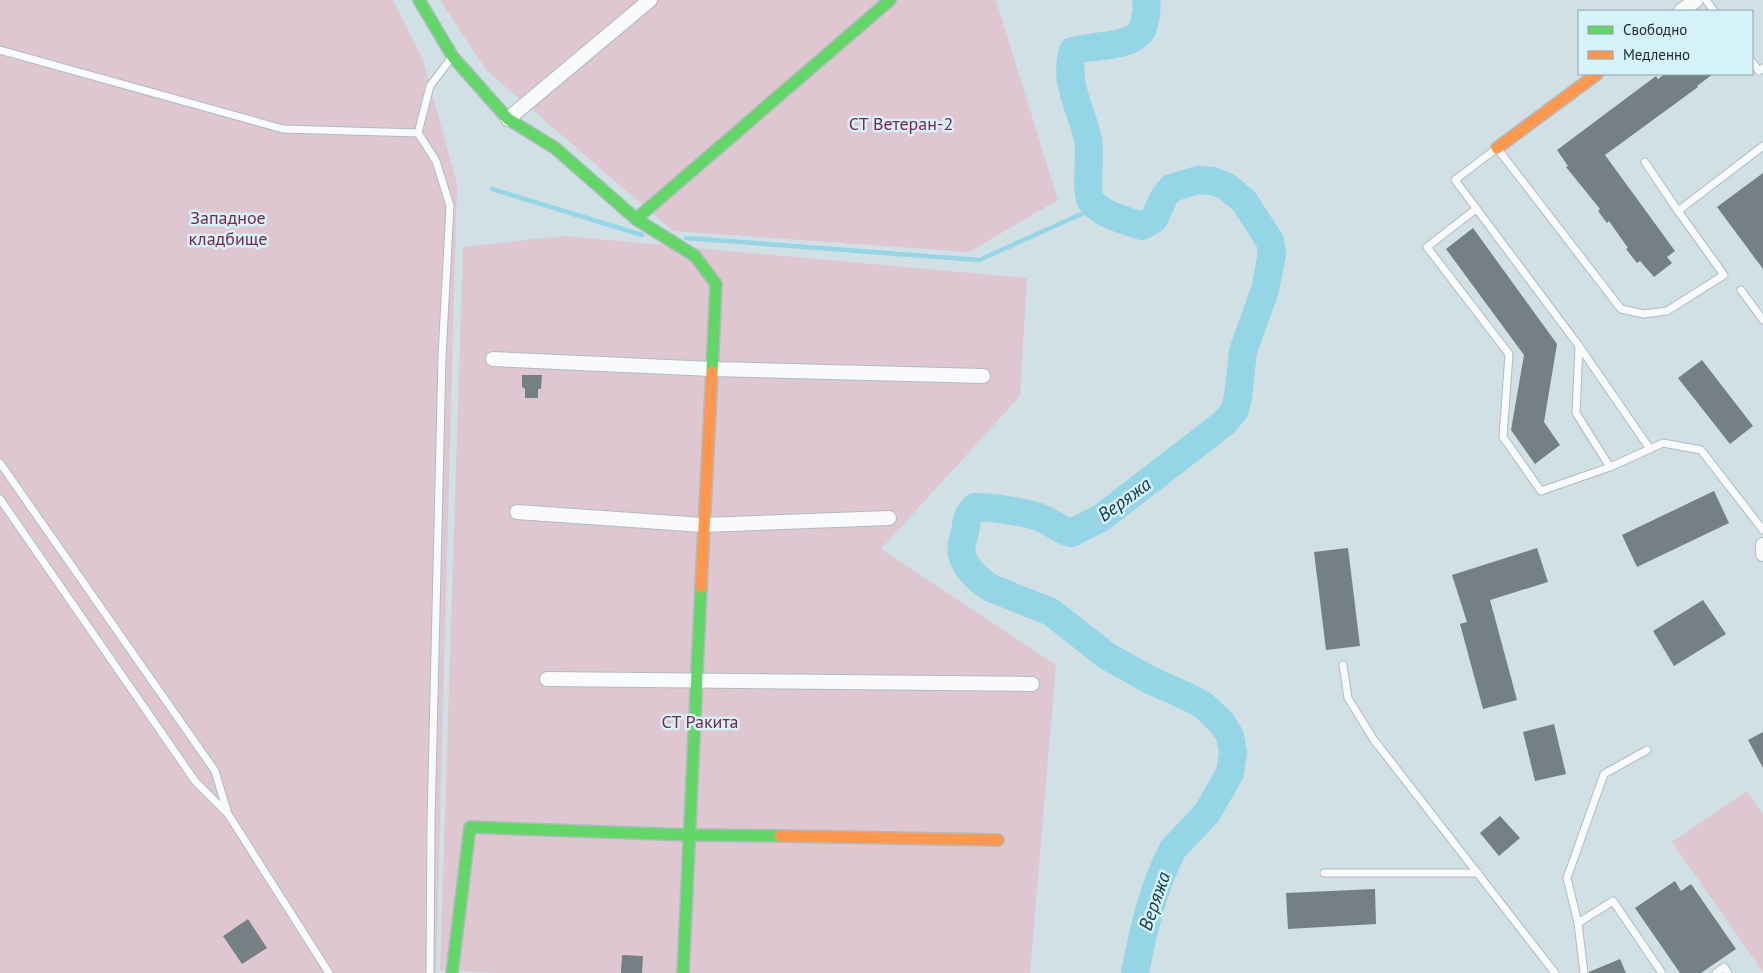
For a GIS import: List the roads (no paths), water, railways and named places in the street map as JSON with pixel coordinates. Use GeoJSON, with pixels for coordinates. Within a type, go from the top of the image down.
{"type":"FeatureCollection","features":[{"type":"Feature","properties":{"kind":"street"},"geometry":{"type":"LineString","coordinates":[[419,0],[453,57],[508,119],[555,148],[636,219],[695,256],[716,284],[683,973]]}},
{"type":"Feature","properties":{"kind":"street"},"geometry":{"type":"LineString","coordinates":[[508,119],[650,0]]}},
{"type":"Feature","properties":{"kind":"street"},"geometry":{"type":"LineString","coordinates":[[636,219],[890,0]]}},
{"type":"Feature","properties":{"kind":"street"},"geometry":{"type":"LineString","coordinates":[[1682,10],[1696,0]]}},
{"type":"Feature","properties":{"kind":"street"},"geometry":{"type":"LineString","coordinates":[[1497,148],[1596,75]]}},
{"type":"Feature","properties":{"kind":"street"},"geometry":{"type":"LineString","coordinates":[[493,359],[712,369],[983,376]]}},
{"type":"Feature","properties":{"kind":"street"},"geometry":{"type":"LineString","coordinates":[[518,512],[703,525],[889,518]]}},
{"type":"Feature","properties":{"kind":"street"},"geometry":{"type":"LineString","coordinates":[[1763,545],[1763,554]]}},
{"type":"Feature","properties":{"kind":"street"},"geometry":{"type":"LineString","coordinates":[[547,680],[1032,684]]}},
{"type":"Feature","properties":{"kind":"street"},"geometry":{"type":"LineString","coordinates":[[452,973],[470,827],[690,835],[998,840]]}},
{"type":"Feature","properties":{"kind":"lane"},"geometry":{"type":"LineString","coordinates":[[0,50],[284,129],[418,133]]}},
{"type":"Feature","properties":{"kind":"lane"},"geometry":{"type":"LineString","coordinates":[[430,973],[431,822],[442,357],[450,206],[436,161],[418,133],[430,86],[453,57]]}},
{"type":"Feature","properties":{"kind":"lane"},"geometry":{"type":"LineString","coordinates":[[1753,64],[1758,71],[1763,68]]}},
{"type":"Feature","properties":{"kind":"lane"},"geometry":{"type":"LineString","coordinates":[[1678,211],[1763,146]]}},
{"type":"Feature","properties":{"kind":"lane"},"geometry":{"type":"LineString","coordinates":[[1645,162],[1724,275],[1667,311],[1644,314],[1621,309],[1497,148],[1454,180],[1579,346],[1650,449]]}},
{"type":"Feature","properties":{"kind":"lane"},"geometry":{"type":"LineString","coordinates":[[1476,209],[1428,247],[1508,354],[1503,437],[1541,491],[1610,467],[1663,443],[1701,450],[1763,530]]}},
{"type":"Feature","properties":{"kind":"lane"},"geometry":{"type":"LineString","coordinates":[[1741,290],[1763,320]]}},
{"type":"Feature","properties":{"kind":"lane"},"geometry":{"type":"LineString","coordinates":[[1579,346],[1576,413],[1610,467]]}},
{"type":"Feature","properties":{"kind":"lane"},"geometry":{"type":"LineString","coordinates":[[0,463],[215,771],[228,814]]}},
{"type":"Feature","properties":{"kind":"lane"},"geometry":{"type":"LineString","coordinates":[[0,500],[195,781],[228,814],[329,973]]}},
{"type":"Feature","properties":{"kind":"lane"},"geometry":{"type":"LineString","coordinates":[[1343,665],[1348,698],[1374,740],[1555,973]]}},
{"type":"Feature","properties":{"kind":"lane"},"geometry":{"type":"LineString","coordinates":[[1584,973],[1578,923],[1567,878],[1604,774],[1647,750]]}},
{"type":"Feature","properties":{"kind":"lane"},"geometry":{"type":"LineString","coordinates":[[1324,873],[1478,872]]}},
{"type":"Feature","properties":{"kind":"lane"},"geometry":{"type":"LineString","coordinates":[[1578,923],[1613,901],[1662,973]]}},
{"type":"Feature","properties":{"kind":"lane"},"geometry":{"type":"LineString","coordinates":[[1716,973],[1724,968],[1728,973]]}},
{"type":"Feature","properties":{"kind":"waterway","name":"Веряжа"},"geometry":{"type":"LineString","coordinates":[[1135,973],[1150,910],[1160,878],[1173,849],[1207,813],[1230,773],[1233,752],[1230,736],[1222,723],[1203,705],[1150,680],[1107,656],[1051,612],[986,585],[970,570],[964,560],[961,549],[968,517],[975,507],[1033,515],[1071,533],[1101,518],[1224,423],[1235,410],[1243,351],[1265,290],[1272,254],[1270,241],[1244,201],[1226,186],[1213,181],[1198,180],[1171,188],[1164,197],[1154,219],[1142,226],[1115,217],[1102,210],[1091,201],[1089,196],[1088,140],[1074,96],[1070,74],[1073,51],[1120,43],[1136,36],[1144,26],[1146,0]]}},
{"type":"Feature","properties":{"kind":"waterway"},"geometry":{"type":"LineString","coordinates":[[492,189],[642,235]]}},
{"type":"Feature","properties":{"kind":"waterway"},"geometry":{"type":"LineString","coordinates":[[686,238],[979,260],[1097,207]]}},
{"type":"Feature","properties":{"kind":"park label","name":"СТ Ветеран-2"},"geometry":{"type":"Point","coordinates":[901,124]}},
{"type":"Feature","properties":{"kind":"park label","name":"Западное кладбище"},"geometry":{"type":"Point","coordinates":[228,228]}},
{"type":"Feature","properties":{"kind":"park label","name":"СТ Ракита"},"geometry":{"type":"Point","coordinates":[700,722]}}]}
